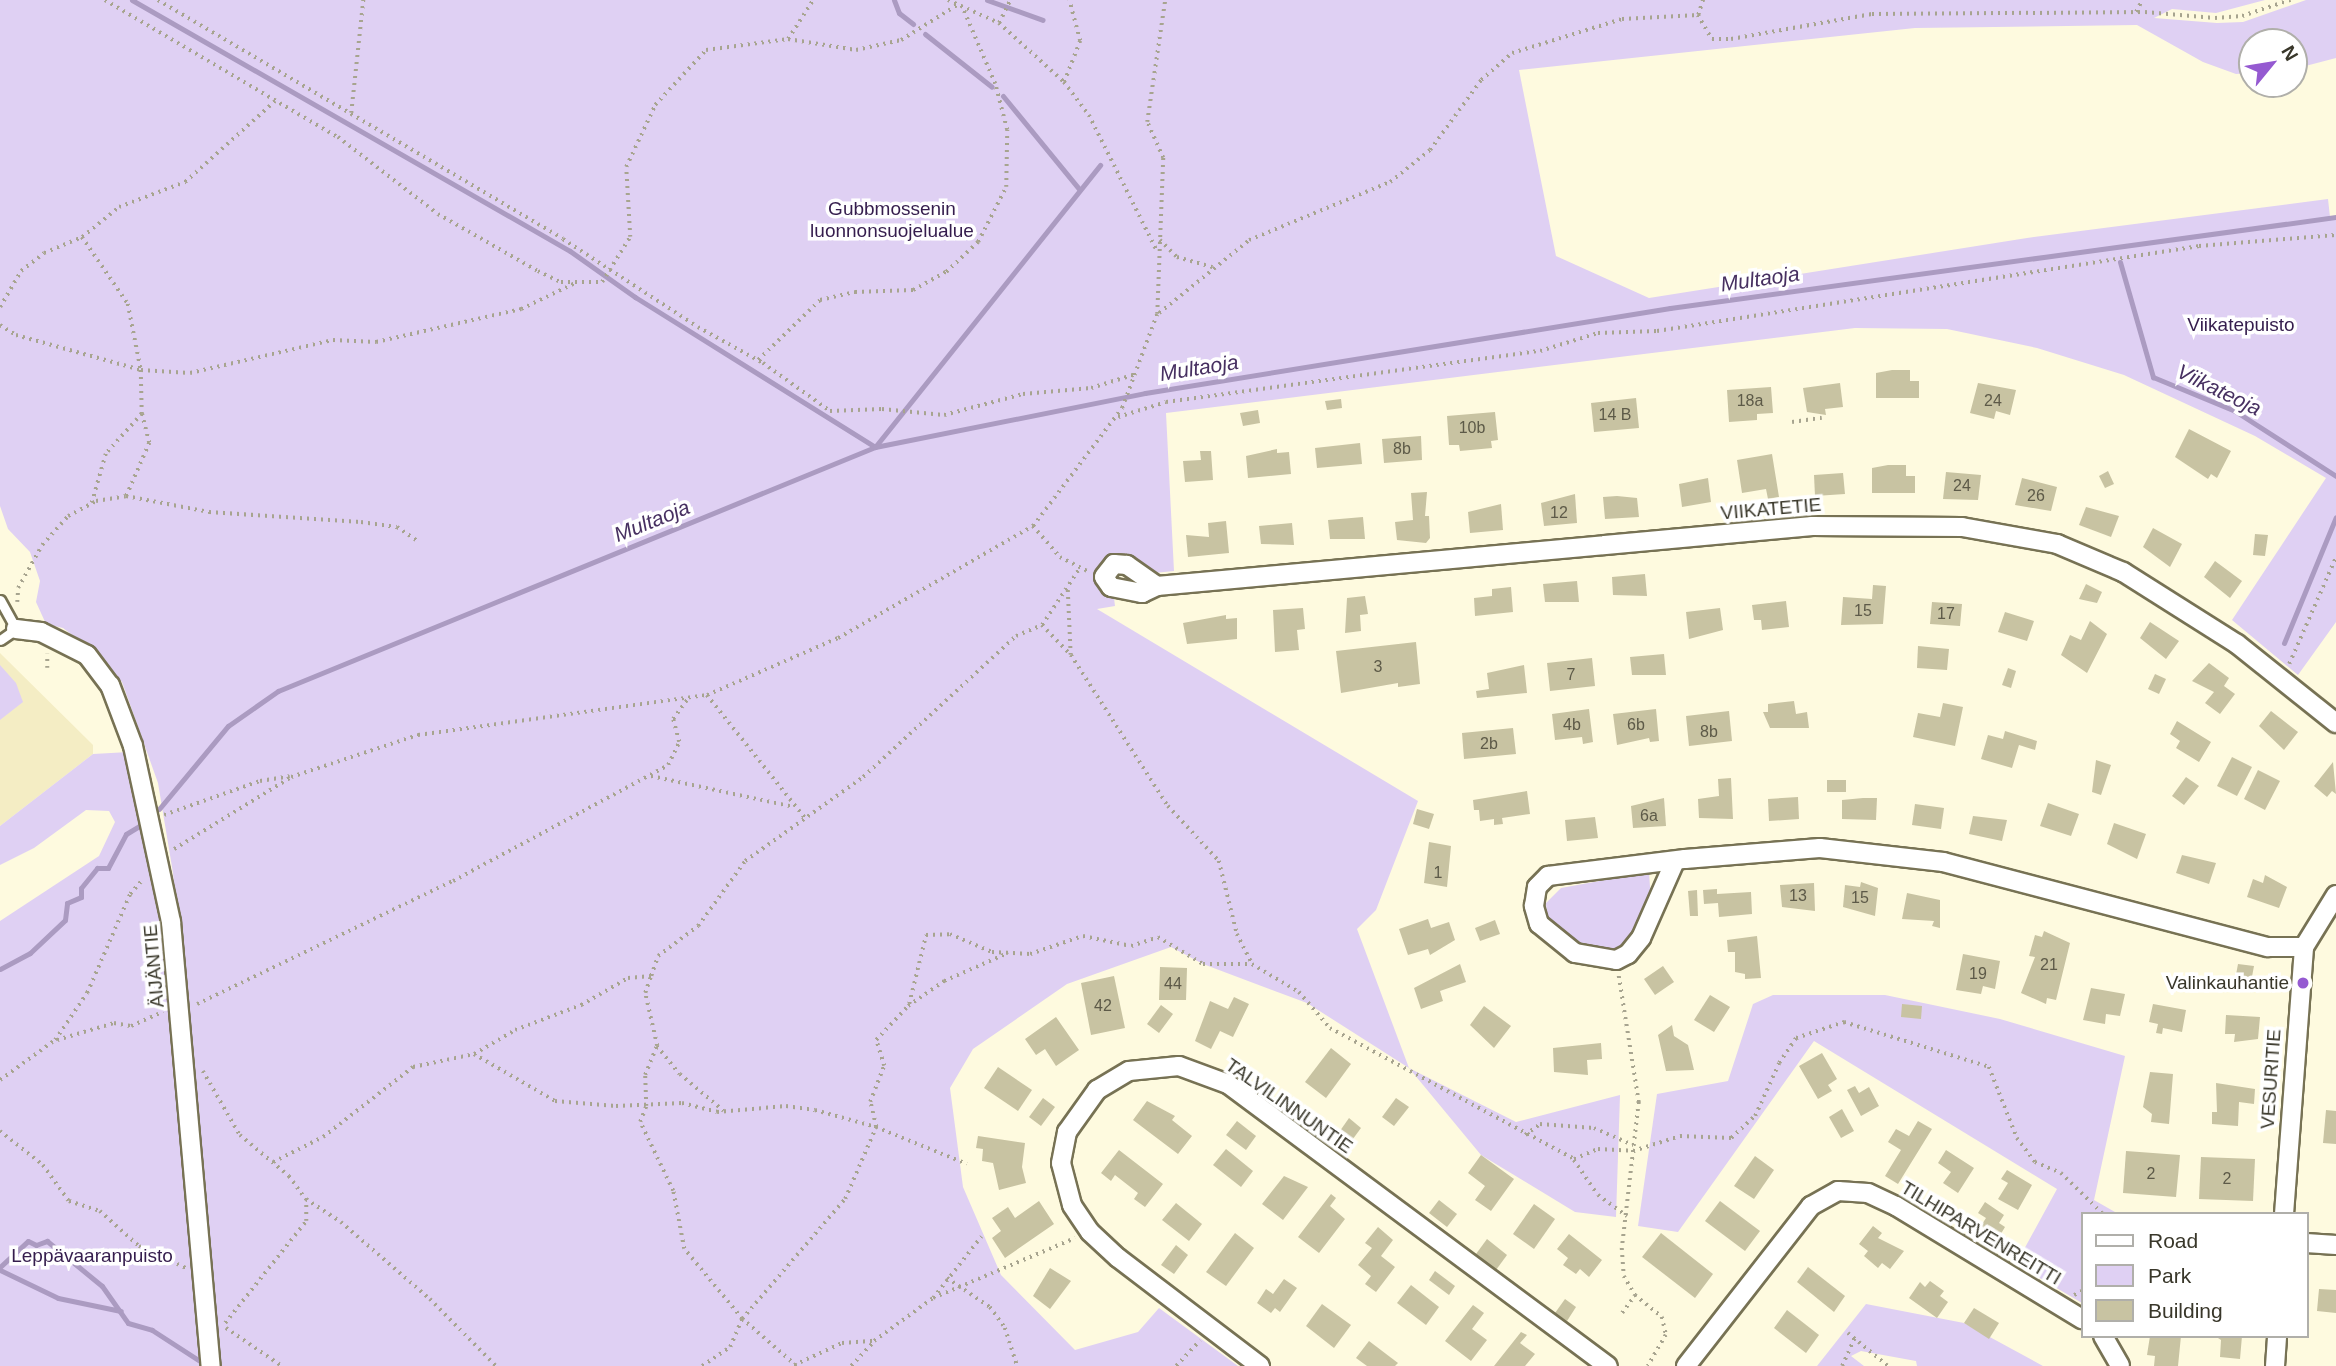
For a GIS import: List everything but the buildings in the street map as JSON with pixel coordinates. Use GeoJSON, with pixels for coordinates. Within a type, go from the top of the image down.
{"type":"FeatureCollection","features":[{"type":"Feature","properties":{"kind":"street","name":"VIIKATETIE"},"geometry":{"type":"LineString","coordinates":[[1104,577],[1111,587],[1142,593],[1157,586],[1804,527],[1962,527],[2057,544],[2119,570],[2176,603],[2336,723]]}},
{"type":"Feature","properties":{"kind":"street"},"geometry":{"type":"LineString","coordinates":[[1104,577],[1114,564],[1127,565],[1157,586]]}},
{"type":"Feature","properties":{"kind":"street","name":"ÄIJÄNTIE"},"geometry":{"type":"LineString","coordinates":[[16,629],[64,641],[87,655],[100,670],[122,713],[152,820],[171,922],[204,1276],[216,1323],[211,1366]]}},
{"type":"Feature","properties":{"kind":"street"},"geometry":{"type":"LineString","coordinates":[[1675,861],[1641,938],[1616,960],[1575,954],[1548,935],[1534,906],[1537,887],[1548,876],[1675,861],[1820,848],[1875,852],[2016,879],[2268,947],[2304,947],[2336,895]]}},
{"type":"Feature","properties":{"kind":"street","name":"VESURITIE"},"geometry":{"type":"LineString","coordinates":[[2284,1212],[2304,947]]}},
{"type":"Feature","properties":{"kind":"street","name":"TALVILINNUNTIE"},"geometry":{"type":"LineString","coordinates":[[1260,1366],[1090,1232],[1072,1205],[1062,1176],[1063,1148],[1074,1117],[1097,1090],[1129,1072],[1162,1065],[1194,1069],[1228,1084],[1608,1366]]}},
{"type":"Feature","properties":{"kind":"street","name":"TILHIPARVENREITTI"},"geometry":{"type":"LineString","coordinates":[[1686,1366],[1811,1206],[1838,1191],[1868,1193],[1896,1206],[2080,1318]]}},
{"type":"Feature","properties":{"kind":"street"},"geometry":{"type":"LineString","coordinates":[[2308,1243],[2336,1245]]}},
{"type":"Feature","properties":{"kind":"street"},"geometry":{"type":"LineString","coordinates":[[2104,1338],[2120,1366]]}},
{"type":"Feature","properties":{"kind":"street"},"geometry":{"type":"LineString","coordinates":[[2275,1366],[2277,1338]]}},
{"type":"Feature","properties":{"kind":"lane"},"geometry":{"type":"LineString","coordinates":[[0,600],[16,629],[0,640]]}},
{"type":"Feature","properties":{"kind":"path"},"geometry":{"type":"LineString","coordinates":[[105,0],[338,137],[438,214],[561,282],[602,282],[611,271],[630,237],[626,167],[655,105],[706,50],[788,39],[856,50],[901,40],[959,6]]}},
{"type":"Feature","properties":{"kind":"path"},"geometry":{"type":"LineString","coordinates":[[158,0],[758,360],[830,411],[883,409],[944,415],[1023,394],[1091,388],[1136,374]]}},
{"type":"Feature","properties":{"kind":"path"},"geometry":{"type":"LineString","coordinates":[[351,114],[363,0]]}},
{"type":"Feature","properties":{"kind":"path"},"geometry":{"type":"LineString","coordinates":[[788,39],[813,0]]}},
{"type":"Feature","properties":{"kind":"path"},"geometry":{"type":"LineString","coordinates":[[948,0],[999,23],[1064,82],[1088,115],[1157,251]]}},
{"type":"Feature","properties":{"kind":"path"},"geometry":{"type":"LineString","coordinates":[[999,23],[1010,0]]}},
{"type":"Feature","properties":{"kind":"path"},"geometry":{"type":"LineString","coordinates":[[1064,82],[1080,41],[1069,0]]}},
{"type":"Feature","properties":{"kind":"path"},"geometry":{"type":"LineString","coordinates":[[152,820],[260,781],[293,776],[418,735],[706,695],[838,638],[1033,526],[1122,408],[1157,314],[1157,251],[1160,240],[1163,158],[1147,122],[1165,0]]}},
{"type":"Feature","properties":{"kind":"path"},"geometry":{"type":"LineString","coordinates":[[1703,0],[1698,15],[1712,39],[1731,39],[1872,14],[2136,12],[2215,18],[2242,16],[2290,0]]}},
{"type":"Feature","properties":{"kind":"path"},"geometry":{"type":"LineString","coordinates":[[2136,12],[2142,0]]}},
{"type":"Feature","properties":{"kind":"path"},"geometry":{"type":"LineString","coordinates":[[758,360],[820,300],[855,292],[913,289],[946,272],[978,242],[1006,187],[1007,130],[995,84],[959,6]]}},
{"type":"Feature","properties":{"kind":"path"},"geometry":{"type":"LineString","coordinates":[[1157,314],[1249,240],[1390,183],[1430,150],[1481,80],[1512,53],[1622,19],[1698,15]]}},
{"type":"Feature","properties":{"kind":"path"},"geometry":{"type":"LineString","coordinates":[[0,307],[21,271],[44,253],[82,237],[119,207],[185,182],[275,101]]}},
{"type":"Feature","properties":{"kind":"path"},"geometry":{"type":"LineString","coordinates":[[1116,417],[1179,400],[1540,351],[1598,333],[1657,331],[2199,246],[2336,235]]}},
{"type":"Feature","properties":{"kind":"path"},"geometry":{"type":"LineString","coordinates":[[82,237],[128,304],[141,370],[142,414],[149,443],[125,496]]}},
{"type":"Feature","properties":{"kind":"path"},"geometry":{"type":"LineString","coordinates":[[1160,240],[1177,257],[1213,267]]}},
{"type":"Feature","properties":{"kind":"path"},"geometry":{"type":"LineString","coordinates":[[0,325],[16,335],[141,370],[190,373],[333,340],[376,342],[521,309],[576,282]]}},
{"type":"Feature","properties":{"kind":"path"},"geometry":{"type":"LineString","coordinates":[[92,503],[106,454],[142,414]]}},
{"type":"Feature","properties":{"kind":"path"},"geometry":{"type":"LineString","coordinates":[[1792,422],[1822,418]]}},
{"type":"Feature","properties":{"kind":"path"},"geometry":{"type":"LineString","coordinates":[[16,629],[18,588],[42,545],[68,516],[92,503],[125,496],[209,512],[373,523],[397,527],[419,542]]}},
{"type":"Feature","properties":{"kind":"path"},"geometry":{"type":"LineString","coordinates":[[1033,526],[1060,557],[1079,569],[1104,577]]}},
{"type":"Feature","properties":{"kind":"path"},"geometry":{"type":"LineString","coordinates":[[2281,680],[2336,557]]}},
{"type":"Feature","properties":{"kind":"path"},"geometry":{"type":"LineString","coordinates":[[726,1112],[680,1074],[657,1046],[645,993],[658,956],[698,926],[745,861],[863,777],[1016,636],[1042,625],[1079,569]]}},
{"type":"Feature","properties":{"kind":"path"},"geometry":{"type":"LineString","coordinates":[[1068,588],[1071,654]]}},
{"type":"Feature","properties":{"kind":"path"},"geometry":{"type":"LineString","coordinates":[[1042,625],[1071,654],[1168,806],[1219,861],[1237,934],[1252,964]]}},
{"type":"Feature","properties":{"kind":"path"},"geometry":{"type":"LineString","coordinates":[[706,695],[806,819]]}},
{"type":"Feature","properties":{"kind":"path"},"geometry":{"type":"LineString","coordinates":[[0,1080],[55,1040],[114,1023],[131,1026],[178,1008],[441,887],[649,776],[668,765],[679,742],[673,719],[689,697]]}},
{"type":"Feature","properties":{"kind":"path"},"geometry":{"type":"LineString","coordinates":[[649,776],[796,807]]}},
{"type":"Feature","properties":{"kind":"path"},"geometry":{"type":"LineString","coordinates":[[908,1006],[926,935],[950,934],[992,952],[1030,954],[1083,936],[1131,946],[1158,937],[1203,964],[1252,964],[1299,992],[1330,1028],[1574,1159],[1598,1195],[1627,1216]]}},
{"type":"Feature","properties":{"kind":"path"},"geometry":{"type":"LineString","coordinates":[[702,1366],[730,1346],[742,1319],[845,1199],[876,1127],[870,1102],[884,1066],[876,1040],[908,1006],[963,970],[1008,953]]}},
{"type":"Feature","properties":{"kind":"path"},"geometry":{"type":"LineString","coordinates":[[1616,960],[1639,1102],[1622,1262],[1626,1283],[1635,1295],[1662,1317],[1666,1335],[1648,1366]]}},
{"type":"Feature","properties":{"kind":"path"},"geometry":{"type":"LineString","coordinates":[[273,1162],[323,1137],[413,1068],[474,1054],[515,1030],[581,1004],[628,978],[651,976]]}},
{"type":"Feature","properties":{"kind":"path"},"geometry":{"type":"LineString","coordinates":[[1574,1159],[1598,1149],[1633,1151],[1679,1136],[1731,1138],[1755,1116],[1779,1063],[1796,1038],[1844,1022],[1989,1067],[2017,1138],[2035,1161],[2061,1173],[2102,1212]]}},
{"type":"Feature","properties":{"kind":"path"},"geometry":{"type":"LineString","coordinates":[[181,1038],[240,1135],[273,1162],[306,1199],[359,1237],[496,1366]]}},
{"type":"Feature","properties":{"kind":"path"},"geometry":{"type":"LineString","coordinates":[[657,1046],[645,1075],[646,1106],[640,1122],[673,1191],[684,1249],[742,1319],[794,1366],[842,1343],[874,1341]]}},
{"type":"Feature","properties":{"kind":"path"},"geometry":{"type":"LineString","coordinates":[[474,1054],[555,1101],[646,1106],[682,1103],[726,1112],[786,1107],[876,1127],[967,1164]]}},
{"type":"Feature","properties":{"kind":"path"},"geometry":{"type":"LineString","coordinates":[[1525,1135],[1540,1124],[1594,1128],[1633,1145]]}},
{"type":"Feature","properties":{"kind":"path"},"geometry":{"type":"LineString","coordinates":[[0,1131],[43,1166],[69,1201],[100,1211],[139,1246],[204,1276]]}},
{"type":"Feature","properties":{"kind":"path"},"geometry":{"type":"LineString","coordinates":[[282,1366],[216,1323],[306,1221],[306,1199]]}},
{"type":"Feature","properties":{"kind":"path"},"geometry":{"type":"LineString","coordinates":[[851,1366],[874,1341],[933,1298],[1090,1232]]}},
{"type":"Feature","properties":{"kind":"path"},"geometry":{"type":"LineString","coordinates":[[933,1298],[981,1237]]}},
{"type":"Feature","properties":{"kind":"path"},"geometry":{"type":"LineString","coordinates":[[947,1278],[990,1307],[1005,1328],[1017,1366]]}},
{"type":"Feature","properties":{"kind":"path"},"geometry":{"type":"LineString","coordinates":[[1622,1313],[1635,1295]]}},
{"type":"Feature","properties":{"kind":"path"},"geometry":{"type":"LineString","coordinates":[[1177,1366],[1211,1329]]}},
{"type":"Feature","properties":{"kind":"path"},"geometry":{"type":"LineString","coordinates":[[1848,1333],[1888,1366]]}},
{"type":"Feature","properties":{"kind":"path"},"geometry":{"type":"LineString","coordinates":[[1842,1366],[1854,1339]]}},
{"type":"Feature","properties":{"kind":"shaded area"},"geometry":{"type":"Polygon","coordinates":[[[0,653],[93,745],[93,754],[0,826],[0,653]]]}},
{"type":"Feature","properties":{"kind":"green space"},"geometry":{"type":"Polygon","coordinates":[[[0,0],[2265,0],[2216,13],[2172,9],[2154,18],[2217,23],[2243,22],[2306,0],[2336,0],[2336,58],[2308,65],[2308,28],[2238,28],[2238,74],[2203,62],[2137,25],[1915,28],[1519,70],[1556,256],[1649,298],[2027,238],[2328,199],[2330,217],[2336,217],[2336,622],[2298,675],[2232,620],[2326,478],[2255,436],[2124,375],[2037,348],[1947,329],[1855,328],[1166,413],[1174,571],[1154,573],[1127,554],[1111,557],[1103,564],[1098,584],[1114,598],[1115,606],[1097,609],[1418,801],[1376,910],[1357,929],[1409,1068],[1307,1003],[1203,964],[1171,947],[1067,984],[973,1049],[950,1088],[963,1187],[1001,1275],[1075,1350],[1138,1332],[1159,1308],[1238,1366],[0,1366],[0,921],[99,856],[115,822],[109,811],[86,810],[34,848],[0,865],[0,826],[93,754],[129,752],[163,915],[192,1227],[210,1251],[173,873],[158,783],[122,682],[101,657],[63,628],[46,624],[36,602],[40,581],[30,552],[8,529],[0,506],[0,0]]]}},
{"type":"Feature","properties":{"kind":"green space"},"geometry":{"type":"Polygon","coordinates":[[[0,665],[16,683],[23,702],[0,720],[0,665]]]}},
{"type":"Feature","properties":{"kind":"green space"},"geometry":{"type":"Polygon","coordinates":[[[1649,872],[1651,902],[1636,934],[1621,949],[1606,953],[1569,942],[1547,917],[1546,903],[1561,888],[1649,872]]]}},
{"type":"Feature","properties":{"kind":"green space"},"geometry":{"type":"Polygon","coordinates":[[[1773,995],[1885,995],[2000,1019],[2125,1056],[2094,1200],[2115,1212],[2080,1212],[2080,1302],[2016,1264],[2057,1189],[1814,1041],[1678,1232],[1638,1226],[1657,1094],[1728,1081],[1753,1004],[1773,995]]]}},
{"type":"Feature","properties":{"kind":"green space"},"geometry":{"type":"Polygon","coordinates":[[[1409,1068],[1516,1122],[1620,1095],[1616,1217],[1575,1212],[1481,1155],[1409,1068]]]}},
{"type":"Feature","properties":{"kind":"green space"},"geometry":{"type":"Polygon","coordinates":[[[1866,1304],[1964,1323],[2043,1366],[1917,1366],[1916,1361],[1861,1351],[1851,1356],[1864,1366],[1817,1366],[1866,1304]]]}},
{"type":"Feature","properties":{"kind":"waterway"},"geometry":{"type":"LineString","coordinates":[[132,0],[570,251],[635,297],[875,447],[1100,165]]}},
{"type":"Feature","properties":{"kind":"waterway"},"geometry":{"type":"LineString","coordinates":[[894,0],[899,13],[913,24]]}},
{"type":"Feature","properties":{"kind":"waterway"},"geometry":{"type":"LineString","coordinates":[[987,0],[1043,20]]}},
{"type":"Feature","properties":{"kind":"waterway"},"geometry":{"type":"LineString","coordinates":[[925,34],[992,87]]}},
{"type":"Feature","properties":{"kind":"waterway"},"geometry":{"type":"LineString","coordinates":[[1003,96],[1079,189]]}},
{"type":"Feature","properties":{"kind":"waterway","name":"Multaoja"},"geometry":{"type":"LineString","coordinates":[[159,809],[228,726],[278,691],[875,447],[1145,393],[1670,308],[2336,217]]}},
{"type":"Feature","properties":{"kind":"waterway","name":"Viikateoja"},"geometry":{"type":"LineString","coordinates":[[2120,262],[2153,377],[2235,411],[2336,476]]}},
{"type":"Feature","properties":{"kind":"waterway","name":"Viikateoja"},"geometry":{"type":"LineString","coordinates":[[2284,643],[2336,517]]}},
{"type":"Feature","properties":{"kind":"waterway","name":"Multaoja"},"geometry":{"type":"LineString","coordinates":[[0,969],[30,953],[65,920],[67,903],[81,897],[81,888],[97,868],[108,868],[126,834],[144,823]]}},
{"type":"Feature","properties":{"kind":"waterway"},"geometry":{"type":"LineString","coordinates":[[0,1267],[28,1241],[36,1245],[47,1241],[102,1286],[128,1323],[152,1330],[206,1365]]}},
{"type":"Feature","properties":{"kind":"waterway"},"geometry":{"type":"LineString","coordinates":[[0,1270],[58,1298],[121,1311]]}},
{"type":"Feature","properties":{"kind":"place","name":"Valinkauhantie"},"geometry":{"type":"Point","coordinates":[2303,983]}},
{"type":"Feature","properties":{"kind":"park label","name":"Gubbmossenin luonnonsuojelualue"},"geometry":{"type":"Point","coordinates":[892,220]}},
{"type":"Feature","properties":{"kind":"park label","name":"Viikatepuisto"},"geometry":{"type":"Point","coordinates":[2241,325]}},
{"type":"Feature","properties":{"kind":"park label","name":"Leppävaaranpuisto"},"geometry":{"type":"Point","coordinates":[92,1256]}}]}
